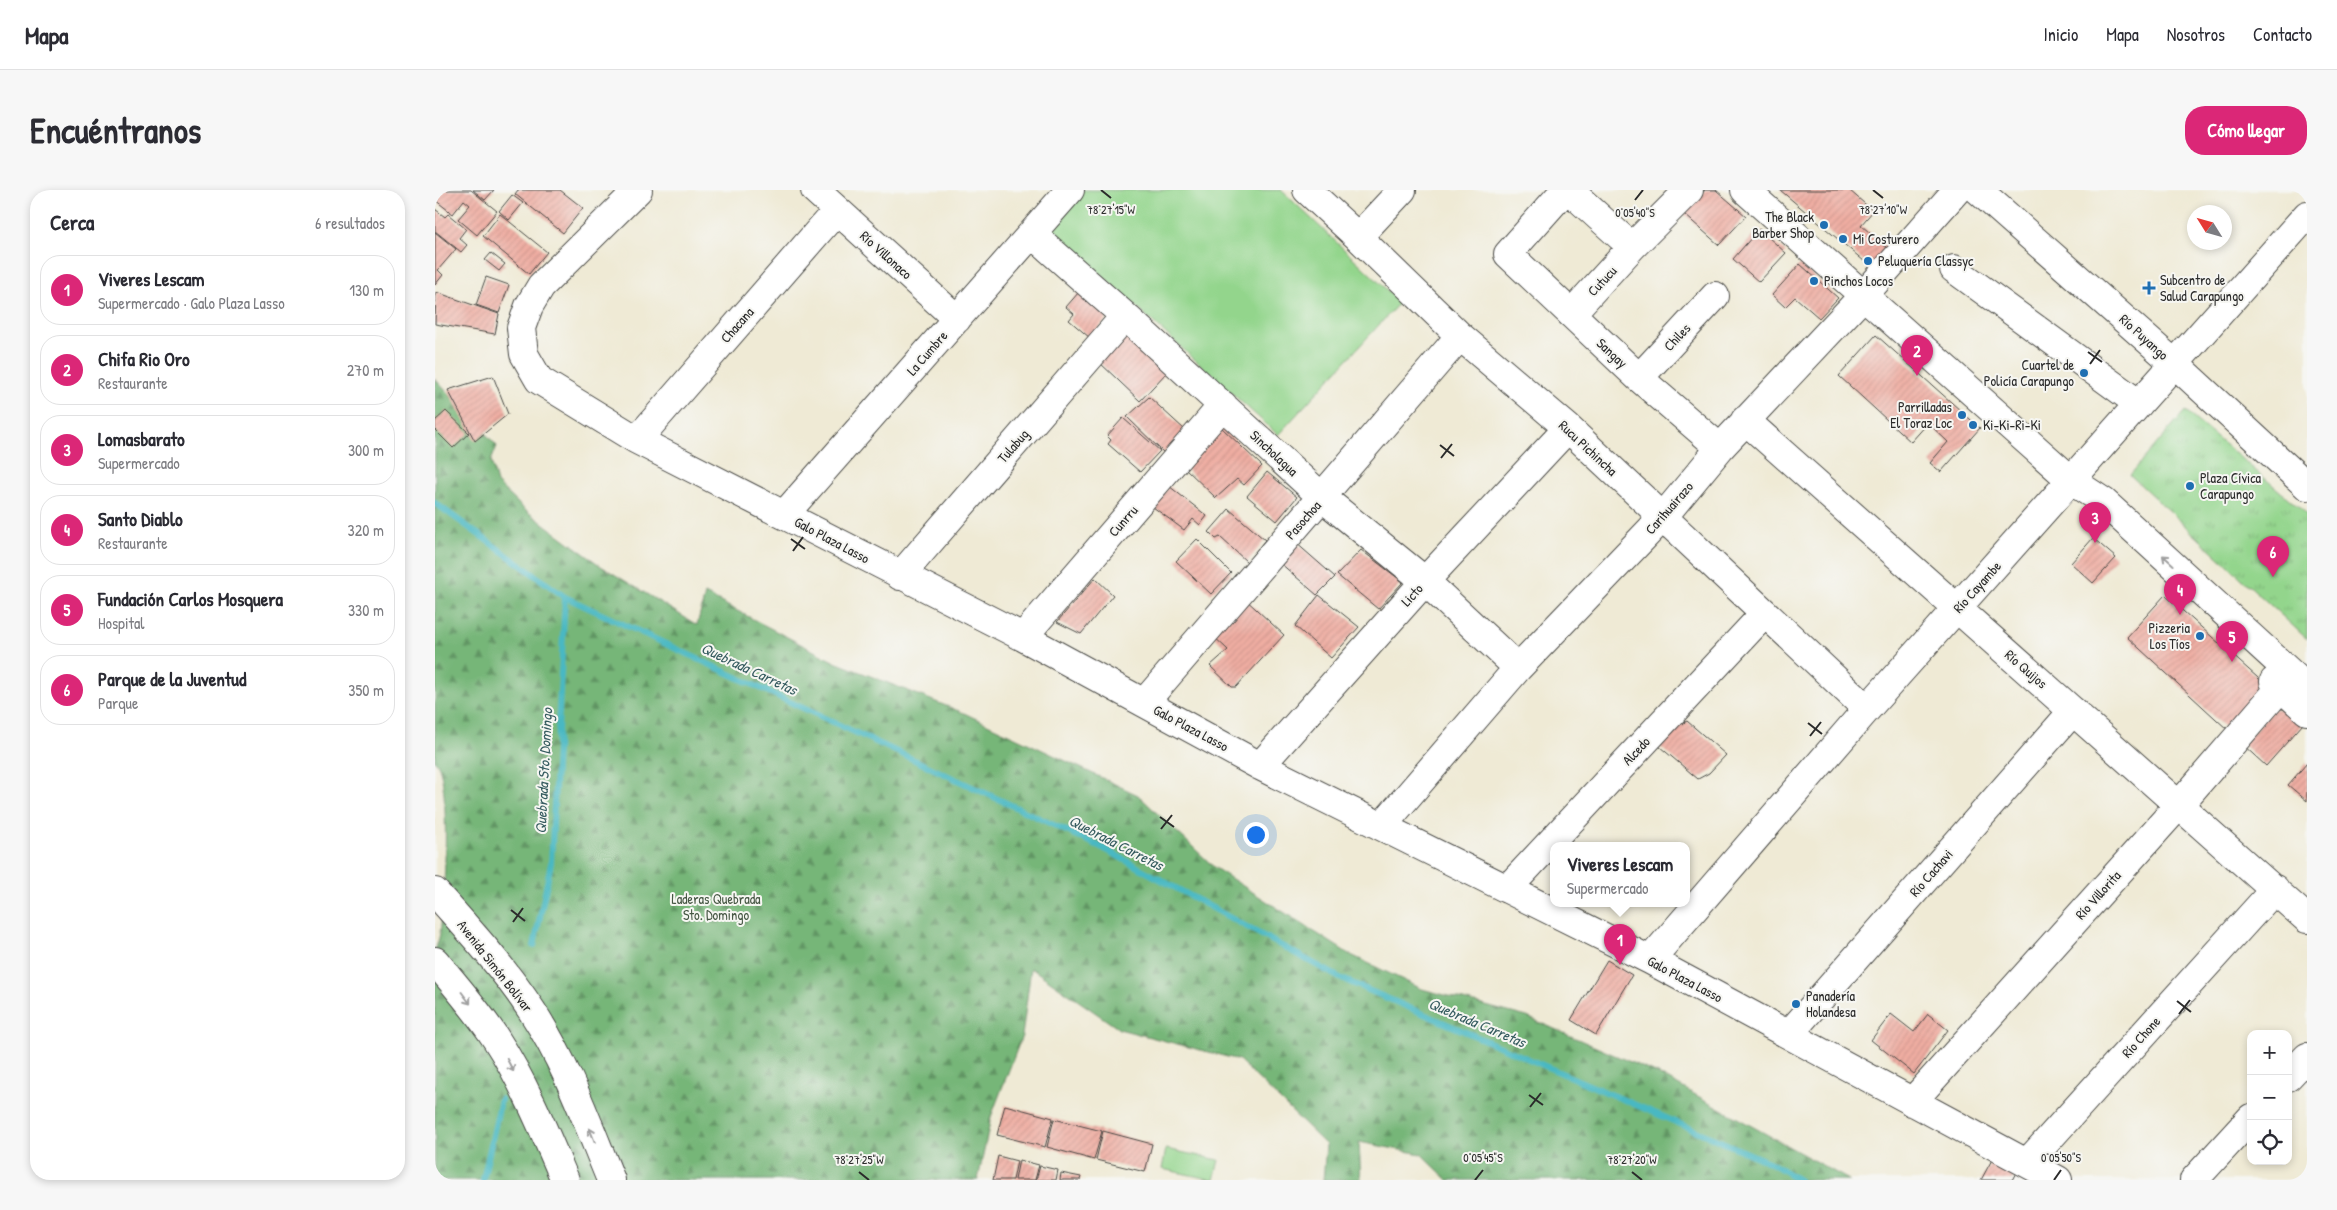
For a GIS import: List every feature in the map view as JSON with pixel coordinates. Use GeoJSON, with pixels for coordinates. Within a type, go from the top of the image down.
{"type":"FeatureCollection","features":[{"type":"Feature","properties":{"kind":"main road","name":"Galo Plaza Lasso"},"geometry":{"type":"LineString","coordinates":[[638,190],[541,286],[529,306],[521,328],[524,354],[539,380],[637,440],[900,576],[1023,637],[1260,766],[1650,960],[2058,1180]]}},
{"type":"Feature","properties":{"kind":"main road","name":"Río Villonaco"},"geometry":{"type":"LineString","coordinates":[[815,190],[957,319]]}},
{"type":"Feature","properties":{"kind":"main road","name":"La Cumbre"},"geometry":{"type":"LineString","coordinates":[[784,515],[1070,190]]}},
{"type":"Feature","properties":{"kind":"main road","name":"Rucu Pichincha"},"geometry":{"type":"LineString","coordinates":[[1307,190],[1359,237],[1460,336],[1568,428],[1867,709]]}},
{"type":"Feature","properties":{"kind":"main road"},"geometry":{"type":"LineString","coordinates":[[1359,237],[1402,190]]}},
{"type":"Feature","properties":{"kind":"main road"},"geometry":{"type":"LineString","coordinates":[[1567,190],[1638,243]]}},
{"type":"Feature","properties":{"kind":"main road","name":"Sangay"},"geometry":{"type":"LineString","coordinates":[[1567,190],[1508,254],[1639,378],[1720,448]]}},
{"type":"Feature","properties":{"kind":"main road","name":"Cutucu"},"geometry":{"type":"LineString","coordinates":[[1571,314],[1689,190]]}},
{"type":"Feature","properties":{"kind":"main road"},"geometry":{"type":"LineString","coordinates":[[1745,190],[2072,481],[2104,502],[2294,687],[2307,711]]}},
{"type":"Feature","properties":{"kind":"main road","name":"Carihuairazo"},"geometry":{"type":"LineString","coordinates":[[1382,826],[1518,668],[1663,517],[1745,420],[1863,296],[1957,190]]}},
{"type":"Feature","properties":{"kind":"main road","name":"Río Puyango"},"geometry":{"type":"LineString","coordinates":[[1979,190],[2175,364],[2307,486]]}},
{"type":"Feature","properties":{"kind":"main road","name":"Chacana"},"geometry":{"type":"LineString","coordinates":[[637,440],[837,210]]}},
{"type":"Feature","properties":{"kind":"main road","name":"Río Cayambe"},"geometry":{"type":"LineString","coordinates":[[1650,960],[1867,709],[2139,404],[2303,229]]}},
{"type":"Feature","properties":{"kind":"main road","name":"Sincholagua"},"geometry":{"type":"LineString","coordinates":[[1032,234],[1125,316],[1323,498],[1425,581],[1518,668]]}},
{"type":"Feature","properties":{"kind":"main road"},"geometry":{"type":"LineString","coordinates":[[1954,269],[2139,404]]}},
{"type":"Feature","properties":{"kind":"main road","name":"Chiles"},"geometry":{"type":"LineString","coordinates":[[1639,378],[1715,296]]}},
{"type":"Feature","properties":{"kind":"main road","name":"Tulabug"},"geometry":{"type":"LineString","coordinates":[[900,576],[1125,316]]}},
{"type":"Feature","properties":{"kind":"main road","name":"Pasochoa"},"geometry":{"type":"LineString","coordinates":[[1144,703],[1323,498],[1460,336]]}},
{"type":"Feature","properties":{"kind":"main road","name":"Cunrru"},"geometry":{"type":"LineString","coordinates":[[1023,637],[1223,405]]}},
{"type":"Feature","properties":{"kind":"main road","name":"Río Quijos"},"geometry":{"type":"LineString","coordinates":[[1745,420],[2307,918]]}},
{"type":"Feature","properties":{"kind":"main road","name":"Licto"},"geometry":{"type":"LineString","coordinates":[[1260,766],[1425,581],[1568,428]]}},
{"type":"Feature","properties":{"kind":"main road","name":"Alcedo"},"geometry":{"type":"LineString","coordinates":[[1550,842],[1765,613]]}},
{"type":"Feature","properties":{"kind":"main road","name":"Río Villorita"},"geometry":{"type":"LineString","coordinates":[[1912,1102],[2179,805],[2294,687]]}},
{"type":"Feature","properties":{"kind":"main road","name":"Río Cachavi"},"geometry":{"type":"LineString","coordinates":[[1789,1034],[2073,712]]}},
{"type":"Feature","properties":{"kind":"main road","name":"Alcedo"},"geometry":{"type":"LineString","coordinates":[[1507,888],[1550,842]]}},
{"type":"Feature","properties":{"kind":"main road","name":"Río Chone"},"geometry":{"type":"LineString","coordinates":[[2027,1163],[2275,889]]}},
{"type":"Feature","properties":{"kind":"main road","name":"Avenida Simón Bolívar"},"geometry":{"type":"LineString","coordinates":[[435,892],[501,968],[532,1011],[570,1079],[611,1180]]}},
{"type":"Feature","properties":{"kind":"main road"},"geometry":{"type":"LineString","coordinates":[[435,961],[463,994],[497,1040],[524,1091],[565,1180]]}},
{"type":"Feature","properties":{"kind":"main road"},"geometry":{"type":"LineString","coordinates":[[2290,1075],[2307,1057]]}},
{"type":"Feature","properties":{"kind":"main road"},"geometry":{"type":"LineString","coordinates":[[2194,1180],[2249,1120]]}},
{"type":"Feature","properties":{"kind":"green space"},"geometry":{"type":"Polygon","coordinates":[[[1082,190],[1281,190],[1400,302],[1278,435],[1049,228],[1082,190]]]}},
{"type":"Feature","properties":{"kind":"green space","name":"Laderas Quebrada Sto. Domingo"},"geometry":{"type":"Polygon","coordinates":[[[435,379],[497,446],[491,461],[497,483],[525,510],[601,566],[697,625],[705,594],[835,662],[964,713],[1138,795],[1215,868],[1349,954],[1422,989],[1527,1017],[1658,1074],[1849,1180],[1448,1180],[1421,1154],[1359,1142],[1361,1180],[1323,1180],[1326,1145],[1239,1060],[1119,1029],[1031,968],[1022,1036],[991,1117],[978,1180],[435,1180],[435,951],[442,919],[445,871],[445,814],[444,790],[440,771],[435,761],[435,379]]]}},
{"type":"Feature","properties":{"kind":"green space"},"geometry":{"type":"Polygon","coordinates":[[[2185,411],[2307,514],[2307,639],[2130,475],[2185,411]]]}},
{"type":"Feature","properties":{"kind":"green space"},"geometry":{"type":"Polygon","coordinates":[[[1166,1149],[1219,1160],[1214,1180],[1162,1169],[1166,1149]]]}},
{"type":"Feature","properties":{"kind":"building"},"geometry":{"type":"Polygon","coordinates":[[[435,190],[471,190],[497,211],[477,235],[458,219],[470,205],[464,200],[453,214],[435,200],[435,190]]]}},
{"type":"Feature","properties":{"kind":"building"},"geometry":{"type":"Polygon","coordinates":[[[473,190],[494,190],[485,200],[473,190]]]}},
{"type":"Feature","properties":{"kind":"building"},"geometry":{"type":"Polygon","coordinates":[[[518,190],[560,190],[583,208],[563,233],[515,194],[518,190]]]}},
{"type":"Feature","properties":{"kind":"building"},"geometry":{"type":"Polygon","coordinates":[[[1705,190],[1716,190],[1746,216],[1719,245],[1684,214],[1705,190]]]}},
{"type":"Feature","properties":{"kind":"building"},"geometry":{"type":"Polygon","coordinates":[[[1780,190],[1849,190],[1873,211],[1861,225],[1887,248],[1871,267],[1780,190]]]}},
{"type":"Feature","properties":{"kind":"building"},"geometry":{"type":"Polygon","coordinates":[[[512,195],[523,203],[509,220],[499,211],[512,195]]]}},
{"type":"Feature","properties":{"kind":"building"},"geometry":{"type":"Polygon","coordinates":[[[435,209],[445,217],[448,214],[466,229],[459,238],[467,245],[461,252],[435,231],[435,209]]]}},
{"type":"Feature","properties":{"kind":"building"},"geometry":{"type":"Polygon","coordinates":[[[500,214],[547,252],[529,274],[483,236],[500,214]]]}},
{"type":"Feature","properties":{"kind":"building"},"geometry":{"type":"Polygon","coordinates":[[[1759,229],[1786,253],[1759,282],[1733,259],[1759,229]]]}},
{"type":"Feature","properties":{"kind":"building"},"geometry":{"type":"Polygon","coordinates":[[[435,232],[456,249],[438,270],[443,275],[435,285],[435,232]]]}},
{"type":"Feature","properties":{"kind":"building"},"geometry":{"type":"Polygon","coordinates":[[[491,253],[505,264],[499,271],[485,260],[491,253]]]}},
{"type":"Feature","properties":{"kind":"building"},"geometry":{"type":"Polygon","coordinates":[[[1800,264],[1838,298],[1819,318],[1795,297],[1785,307],[1772,295],[1800,264]]]}},
{"type":"Feature","properties":{"kind":"building"},"geometry":{"type":"Polygon","coordinates":[[[486,277],[509,285],[499,313],[476,305],[486,277]]]}},
{"type":"Feature","properties":{"kind":"building"},"geometry":{"type":"Polygon","coordinates":[[[436,292],[499,314],[495,334],[435,324],[436,292]]]}},
{"type":"Feature","properties":{"kind":"building"},"geometry":{"type":"Polygon","coordinates":[[[1079,292],[1109,316],[1090,338],[1069,320],[1074,314],[1066,307],[1079,292]]]}},
{"type":"Feature","properties":{"kind":"building"},"geometry":{"type":"Polygon","coordinates":[[[1125,332],[1167,372],[1140,401],[1098,361],[1125,332]]]}},
{"type":"Feature","properties":{"kind":"building"},"geometry":{"type":"Polygon","coordinates":[[[1876,335],[1980,428],[1941,472],[1930,463],[1948,442],[1928,423],[1911,442],[1839,376],[1876,335]]]}},
{"type":"Feature","properties":{"kind":"building"},"geometry":{"type":"Polygon","coordinates":[[[493,376],[508,414],[475,441],[448,390],[493,376]]]}},
{"type":"Feature","properties":{"kind":"building"},"geometry":{"type":"Polygon","coordinates":[[[1149,397],[1185,430],[1164,453],[1127,417],[1149,397]]]}},
{"type":"Feature","properties":{"kind":"building"},"geometry":{"type":"Polygon","coordinates":[[[446,411],[469,433],[453,448],[435,430],[435,421],[446,411]]]}},
{"type":"Feature","properties":{"kind":"building"},"geometry":{"type":"Polygon","coordinates":[[[1123,418],[1160,451],[1140,472],[1108,444],[1111,440],[1107,436],[1123,418]]]}},
{"type":"Feature","properties":{"kind":"building"},"geometry":{"type":"Polygon","coordinates":[[[1221,427],[1262,466],[1244,485],[1237,479],[1216,498],[1184,467],[1221,427]]]}},
{"type":"Feature","properties":{"kind":"building"},"geometry":{"type":"Polygon","coordinates":[[[1267,472],[1297,497],[1277,521],[1247,496],[1267,472]]]}},
{"type":"Feature","properties":{"kind":"building"},"geometry":{"type":"Polygon","coordinates":[[[1169,486],[1207,516],[1200,525],[1193,519],[1184,530],[1153,507],[1169,486]]]}},
{"type":"Feature","properties":{"kind":"building"},"geometry":{"type":"Polygon","coordinates":[[[1229,509],[1265,540],[1247,562],[1220,537],[1216,539],[1209,532],[1229,509]]]}},
{"type":"Feature","properties":{"kind":"building"},"geometry":{"type":"Polygon","coordinates":[[[2093,538],[2116,558],[2093,583],[2071,563],[2093,538]]]}},
{"type":"Feature","properties":{"kind":"building"},"geometry":{"type":"Polygon","coordinates":[[[1197,539],[1231,573],[1211,594],[1176,561],[1197,539]]]}},
{"type":"Feature","properties":{"kind":"building"},"geometry":{"type":"Polygon","coordinates":[[[1295,542],[1335,577],[1317,595],[1279,562],[1295,542]]]}},
{"type":"Feature","properties":{"kind":"building"},"geometry":{"type":"Polygon","coordinates":[[[1361,550],[1403,582],[1378,609],[1337,575],[1361,550]]]}},
{"type":"Feature","properties":{"kind":"building"},"geometry":{"type":"Polygon","coordinates":[[[1095,578],[1113,595],[1081,634],[1057,622],[1095,578]]]}},
{"type":"Feature","properties":{"kind":"building"},"geometry":{"type":"Polygon","coordinates":[[[1319,595],[1359,627],[1331,658],[1295,626],[1319,595]]]}},
{"type":"Feature","properties":{"kind":"building"},"geometry":{"type":"Polygon","coordinates":[[[2165,595],[2267,686],[2228,730],[2127,637],[2165,595]]]}},
{"type":"Feature","properties":{"kind":"building"},"geometry":{"type":"Polygon","coordinates":[[[1243,597],[1284,635],[1236,687],[1232,687],[1210,666],[1228,650],[1210,633],[1243,597]]]}},
{"type":"Feature","properties":{"kind":"building"},"geometry":{"type":"Polygon","coordinates":[[[2273,709],[2285,709],[2303,724],[2266,766],[2242,744],[2273,709]]]}},
{"type":"Feature","properties":{"kind":"building"},"geometry":{"type":"Polygon","coordinates":[[[1687,721],[1726,755],[1709,773],[1698,779],[1653,741],[1687,721]]]}},
{"type":"Feature","properties":{"kind":"building"},"geometry":{"type":"Polygon","coordinates":[[[2307,763],[2307,801],[2288,785],[2307,763]]]}},
{"type":"Feature","properties":{"kind":"building"},"geometry":{"type":"Polygon","coordinates":[[[1607,960],[1632,975],[1596,1035],[1571,1020],[1607,960]]]}},
{"type":"Feature","properties":{"kind":"building"},"geometry":{"type":"Polygon","coordinates":[[[1891,1014],[1914,1032],[1928,1014],[1948,1030],[1914,1074],[1871,1040],[1891,1014]]]}},
{"type":"Feature","properties":{"kind":"building"},"geometry":{"type":"Polygon","coordinates":[[[1005,1105],[1053,1118],[1045,1147],[997,1135],[1005,1105]]]}},
{"type":"Feature","properties":{"kind":"building"},"geometry":{"type":"Polygon","coordinates":[[[1054,1119],[1102,1131],[1094,1160],[1047,1147],[1054,1119]]]}},
{"type":"Feature","properties":{"kind":"building"},"geometry":{"type":"Polygon","coordinates":[[[1103,1131],[1152,1144],[1145,1172],[1096,1160],[1103,1131]]]}},
{"type":"Feature","properties":{"kind":"building"},"geometry":{"type":"Polygon","coordinates":[[[998,1156],[1017,1161],[1013,1180],[993,1180],[998,1156]]]}},
{"type":"Feature","properties":{"kind":"building"},"geometry":{"type":"Polygon","coordinates":[[[1994,1156],[2018,1169],[2012,1180],[1981,1180],[1994,1156]]]}},
{"type":"Feature","properties":{"kind":"building"},"geometry":{"type":"Polygon","coordinates":[[[1019,1160],[1039,1165],[1035,1180],[1015,1180],[1019,1160]]]}},
{"type":"Feature","properties":{"kind":"building"},"geometry":{"type":"Polygon","coordinates":[[[1040,1166],[1058,1170],[1056,1180],[1036,1180],[1040,1166]]]}},
{"type":"Feature","properties":{"kind":"building"},"geometry":{"type":"Polygon","coordinates":[[[1061,1173],[1081,1177],[1080,1180],[1060,1180],[1061,1173]]]}},
{"type":"Feature","properties":{"kind":"waterway","name":"Quebrada Carretas"},"geometry":{"type":"LineString","coordinates":[[435,503],[565,597],[1103,848],[1340,978],[1771,1163],[1799,1180]]}},
{"type":"Feature","properties":{"kind":"waterway","name":"Quebrada Sto. Domingo"},"geometry":{"type":"LineString","coordinates":[[534,946],[551,863],[565,597]]}},
{"type":"Feature","properties":{"kind":"waterway","name":"Quebrada Sto. Domingo"},"geometry":{"type":"LineString","coordinates":[[483,1180],[501,1099]]}},
{"type":"Feature","properties":{"kind":"place","name":"The Black Barber Shop"},"geometry":{"type":"Point","coordinates":[1824,225]}},
{"type":"Feature","properties":{"kind":"place","name":"Mi Costurero"},"geometry":{"type":"Point","coordinates":[1843,239]}},
{"type":"Feature","properties":{"kind":"place","name":"Peluquería Classyc"},"geometry":{"type":"Point","coordinates":[1868,261]}},
{"type":"Feature","properties":{"kind":"place","name":"Pinchos Locos"},"geometry":{"type":"Point","coordinates":[1814,281]}},
{"type":"Feature","properties":{"kind":"place","name":"Subcentro de Salud Carapungo"},"geometry":{"type":"Point","coordinates":[2149,288]}},
{"type":"Feature","properties":{"kind":"place","name":"Cuartel de Policía Carapungo"},"geometry":{"type":"Point","coordinates":[2084,373]}},
{"type":"Feature","properties":{"kind":"place","name":"Chifa Rio Oro"},"geometry":{"type":"Point","coordinates":[1917,376]}},
{"type":"Feature","properties":{"kind":"place","name":"Parrilladas El Toraz Loc"},"geometry":{"type":"Point","coordinates":[1962,415]}},
{"type":"Feature","properties":{"kind":"place","name":"Ki-Ki-Ri-Ki"},"geometry":{"type":"Point","coordinates":[1973,425]}},
{"type":"Feature","properties":{"kind":"place","name":"Plaza Cívica Carapungo"},"geometry":{"type":"Point","coordinates":[2190,486]}},
{"type":"Feature","properties":{"kind":"place","name":"Lomasbarato"},"geometry":{"type":"Point","coordinates":[2095,543]}},
{"type":"Feature","properties":{"kind":"place","name":"Parque de la Juventud"},"geometry":{"type":"Point","coordinates":[2273,577]}},
{"type":"Feature","properties":{"kind":"place","name":"Santo Diablo"},"geometry":{"type":"Point","coordinates":[2180,615]}},
{"type":"Feature","properties":{"kind":"place","name":"Pizzeria Los Tíos"},"geometry":{"type":"Point","coordinates":[2200,636]}},
{"type":"Feature","properties":{"kind":"place","name":"Fundación Carlos Mosquera"},"geometry":{"type":"Point","coordinates":[2232,662]}},
{"type":"Feature","properties":{"kind":"place","name":"Viveres Lescam"},"geometry":{"type":"Point","coordinates":[1620,965]}},
{"type":"Feature","properties":{"kind":"place","name":"Panadería Holandesa"},"geometry":{"type":"Point","coordinates":[1796,1004]}}]}
